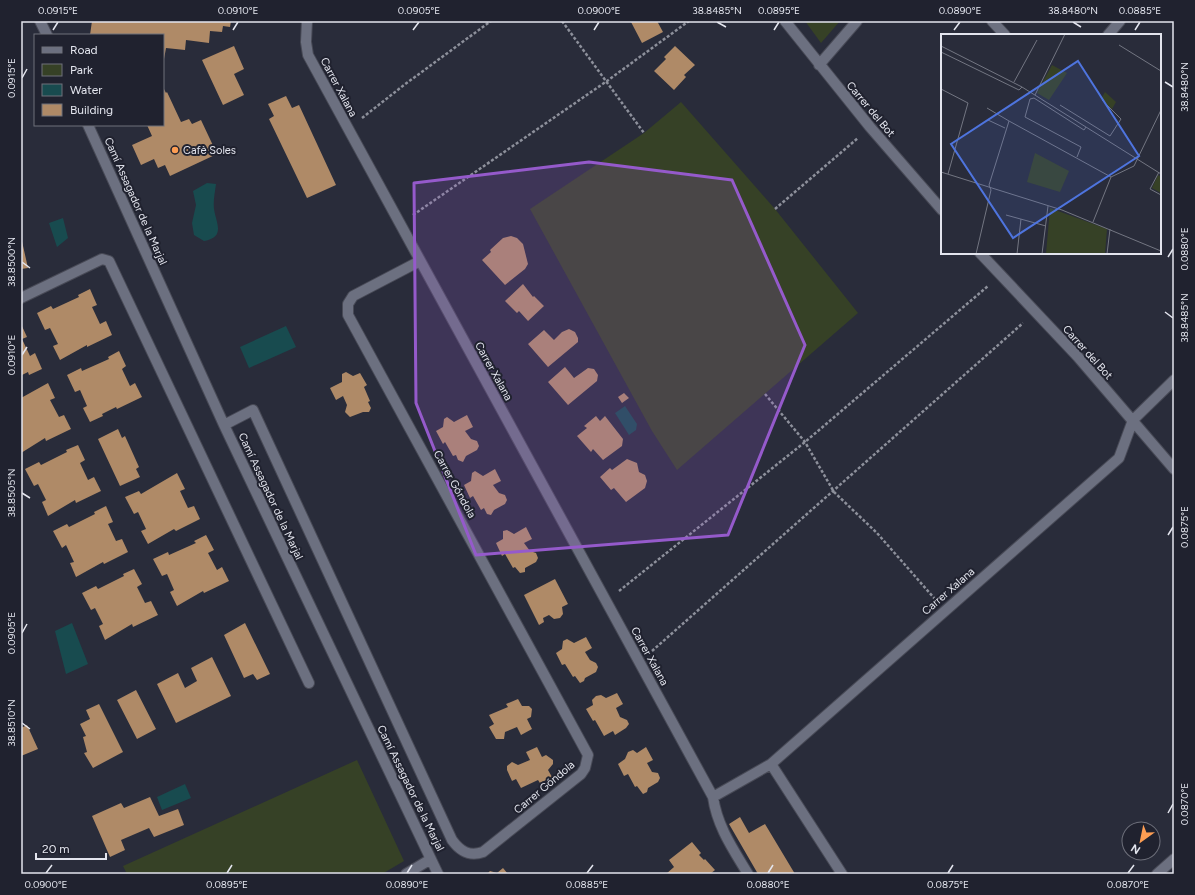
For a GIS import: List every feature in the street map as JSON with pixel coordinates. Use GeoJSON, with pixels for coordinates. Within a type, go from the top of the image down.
{"type":"FeatureCollection","features":[{"type":"Feature","properties":{"kind":"street"},"geometry":{"type":"LineString","coordinates":[[40,21],[46,34]]}},
{"type":"Feature","properties":{"kind":"street","name":"Carrer Xalana"},"geometry":{"type":"LineString","coordinates":[[307,21],[306,42],[308,55],[713,797],[771,764],[1119,458],[1133,420]]}},
{"type":"Feature","properties":{"kind":"street","name":"Carrer del Bot"},"geometry":{"type":"LineString","coordinates":[[785,21],[870,127],[941,209]]}},
{"type":"Feature","properties":{"kind":"street"},"geometry":{"type":"LineString","coordinates":[[819,65],[857,21]]}},
{"type":"Feature","properties":{"kind":"street"},"geometry":{"type":"LineString","coordinates":[[992,21],[1004,34]]}},
{"type":"Feature","properties":{"kind":"street"},"geometry":{"type":"LineString","coordinates":[[1109,34],[1120,21]]}},
{"type":"Feature","properties":{"kind":"street","name":"Camí Assagador de la Marjal"},"geometry":{"type":"LineString","coordinates":[[88,126],[224,424],[438,874]]}},
{"type":"Feature","properties":{"kind":"street","name":"Carrer del Bot"},"geometry":{"type":"LineString","coordinates":[[981,254],[1133,420],[1174,470]]}},
{"type":"Feature","properties":{"kind":"street"},"geometry":{"type":"LineString","coordinates":[[21,298],[102,259],[109,261],[309,683]]}},
{"type":"Feature","properties":{"kind":"street","name":"Carrer Góndola"},"geometry":{"type":"LineString","coordinates":[[224,424],[253,410],[452,840],[456,846],[465,853],[477,854],[483,852],[581,774],[585,768],[588,755],[348,315],[348,304],[353,296],[420,261]]}},
{"type":"Feature","properties":{"kind":"street"},"geometry":{"type":"LineString","coordinates":[[1133,420],[1174,380]]}},
{"type":"Feature","properties":{"kind":"street"},"geometry":{"type":"LineString","coordinates":[[771,764],[842,874]]}},
{"type":"Feature","properties":{"kind":"street"},"geometry":{"type":"LineString","coordinates":[[713,797],[715,813],[722,831],[748,874]]}},
{"type":"Feature","properties":{"kind":"street"},"geometry":{"type":"LineString","coordinates":[[406,874],[431,859]]}},
{"type":"Feature","properties":{"kind":"street"},"geometry":{"type":"LineString","coordinates":[[1157,874],[1174,859]]}},
{"type":"Feature","properties":{"kind":"path"},"geometry":{"type":"LineString","coordinates":[[348,130],[404,85],[491,21]]}},
{"type":"Feature","properties":{"kind":"path"},"geometry":{"type":"LineString","coordinates":[[562,21],[644,133]]}},
{"type":"Feature","properties":{"kind":"path"},"geometry":{"type":"LineString","coordinates":[[400,224],[607,81],[689,21]]}},
{"type":"Feature","properties":{"kind":"path"},"geometry":{"type":"LineString","coordinates":[[775,209],[870,127]]}},
{"type":"Feature","properties":{"kind":"path"},"geometry":{"type":"LineString","coordinates":[[606,602],[805,442],[1000,276]]}},
{"type":"Feature","properties":{"kind":"path"},"geometry":{"type":"LineString","coordinates":[[639,662],[834,492],[1035,312]]}},
{"type":"Feature","properties":{"kind":"path"},"geometry":{"type":"LineString","coordinates":[[765,394],[805,442],[834,492],[877,533],[945,610]]}},
{"type":"Feature","properties":{"kind":"highlighted area"},"geometry":{"type":"Polygon","coordinates":[[[589,162],[732,180],[805,345],[728,535],[476,555],[416,403],[414,183],[589,162]]]}},
{"type":"Feature","properties":{"kind":"green space"},"geometry":{"type":"Polygon","coordinates":[[[805,21],[840,21],[821,43],[805,21]]]}},
{"type":"Feature","properties":{"kind":"green space"},"geometry":{"type":"Polygon","coordinates":[[[681,102],[775,209],[858,313],[677,470],[652,431],[530,209],[644,133],[681,102]]]}},
{"type":"Feature","properties":{"kind":"green space"},"geometry":{"type":"Polygon","coordinates":[[[357,760],[404,861],[382,874],[127,874],[123,866],[357,760]]]}},
{"type":"Feature","properties":{"kind":"water"},"geometry":{"type":"Polygon","coordinates":[[[207,183],[216,184],[214,206],[218,229],[215,236],[204,241],[194,235],[192,223],[196,205],[193,191],[207,183]]]}},
{"type":"Feature","properties":{"kind":"water"},"geometry":{"type":"Polygon","coordinates":[[[63,218],[68,238],[57,247],[49,223],[63,218]]]}},
{"type":"Feature","properties":{"kind":"water"},"geometry":{"type":"Polygon","coordinates":[[[286,326],[296,347],[249,368],[240,347],[286,326]]]}},
{"type":"Feature","properties":{"kind":"water"},"geometry":{"type":"Polygon","coordinates":[[[625,406],[637,424],[636,430],[629,435],[615,413],[625,406]]]}},
{"type":"Feature","properties":{"kind":"water"},"geometry":{"type":"Polygon","coordinates":[[[72,623],[88,664],[66,674],[55,631],[72,623]]]}},
{"type":"Feature","properties":{"kind":"water"},"geometry":{"type":"Polygon","coordinates":[[[185,784],[191,798],[162,810],[157,797],[185,784]]]}},
{"type":"Feature","properties":{"kind":"building"},"geometry":{"type":"Polygon","coordinates":[[[92,21],[231,21],[230,27],[223,26],[222,32],[210,31],[209,43],[186,40],[185,50],[166,48],[164,59],[164,34],[90,34],[92,21]]]}},
{"type":"Feature","properties":{"kind":"building"},"geometry":{"type":"Polygon","coordinates":[[[657,21],[663,32],[642,43],[631,22],[657,21]]]}},
{"type":"Feature","properties":{"kind":"building"},"geometry":{"type":"Polygon","coordinates":[[[234,46],[244,69],[234,74],[244,95],[223,105],[202,60],[234,46]]]}},
{"type":"Feature","properties":{"kind":"building"},"geometry":{"type":"Polygon","coordinates":[[[675,46],[695,65],[684,75],[686,77],[674,90],[654,71],[666,59],[664,57],[675,46]]]}},
{"type":"Feature","properties":{"kind":"building","name":"Cafè Soles"},"geometry":{"type":"Polygon","coordinates":[[[164,89],[166,93],[167,92],[181,122],[189,119],[192,124],[201,120],[217,154],[170,176],[165,165],[158,168],[154,159],[141,165],[132,145],[152,136],[147,126],[164,126],[164,89]]]}},
{"type":"Feature","properties":{"kind":"building"},"geometry":{"type":"Polygon","coordinates":[[[286,96],[292,108],[299,105],[336,185],[307,198],[269,119],[274,116],[268,104],[286,96]]]}},
{"type":"Feature","properties":{"kind":"building"},"geometry":{"type":"Polygon","coordinates":[[[511,236],[517,238],[523,244],[528,264],[525,269],[505,285],[482,260],[503,238],[511,236]]]}},
{"type":"Feature","properties":{"kind":"building"},"geometry":{"type":"Polygon","coordinates":[[[21,237],[28,268],[21,269],[21,237]]]}},
{"type":"Feature","properties":{"kind":"building"},"geometry":{"type":"Polygon","coordinates":[[[523,284],[533,297],[534,296],[544,306],[528,321],[519,311],[517,313],[505,301],[523,284]]]}},
{"type":"Feature","properties":{"kind":"building"},"geometry":{"type":"Polygon","coordinates":[[[90,289],[97,305],[92,307],[100,324],[106,321],[112,335],[87,347],[87,345],[60,360],[53,346],[58,344],[50,328],[45,330],[37,313],[51,306],[53,309],[79,297],[78,295],[90,289]]]}},
{"type":"Feature","properties":{"kind":"building"},"geometry":{"type":"Polygon","coordinates":[[[21,324],[27,337],[22,339],[30,356],[35,353],[42,369],[29,375],[28,372],[22,375],[21,378],[21,324]]]}},
{"type":"Feature","properties":{"kind":"building"},"geometry":{"type":"Polygon","coordinates":[[[569,329],[575,332],[578,342],[548,367],[528,344],[544,330],[554,340],[562,332],[569,329]]]}},
{"type":"Feature","properties":{"kind":"building"},"geometry":{"type":"Polygon","coordinates":[[[119,351],[126,366],[122,369],[130,386],[135,383],[142,397],[117,409],[116,407],[102,414],[103,416],[90,422],[83,408],[87,406],[80,390],[75,392],[67,375],[81,368],[82,371],[109,359],[108,357],[119,351]]]}},
{"type":"Feature","properties":{"kind":"building"},"geometry":{"type":"Polygon","coordinates":[[[565,367],[574,378],[588,368],[594,369],[598,375],[597,381],[568,405],[548,382],[565,367]]]}},
{"type":"Feature","properties":{"kind":"building"},"geometry":{"type":"Polygon","coordinates":[[[346,372],[353,376],[360,373],[367,385],[364,387],[370,401],[368,402],[371,408],[369,412],[363,412],[350,417],[345,412],[347,405],[343,396],[336,400],[330,388],[342,382],[342,374],[346,372]]]}},
{"type":"Feature","properties":{"kind":"building"},"geometry":{"type":"Polygon","coordinates":[[[48,383],[55,398],[50,400],[59,417],[64,415],[71,429],[46,441],[45,438],[21,453],[21,398],[48,383]]]}},
{"type":"Feature","properties":{"kind":"building"},"geometry":{"type":"Polygon","coordinates":[[[624,393],[629,398],[622,403],[618,397],[624,393]]]}},
{"type":"Feature","properties":{"kind":"building"},"geometry":{"type":"Polygon","coordinates":[[[467,415],[473,427],[465,431],[471,439],[477,441],[479,446],[477,450],[466,456],[463,462],[458,460],[456,455],[453,456],[445,442],[443,444],[436,431],[443,427],[444,419],[447,417],[454,422],[467,415]]]}},
{"type":"Feature","properties":{"kind":"building"},"geometry":{"type":"Polygon","coordinates":[[[596,416],[600,421],[605,416],[623,439],[622,446],[603,460],[593,449],[591,452],[577,436],[587,428],[584,426],[596,416]]]}},
{"type":"Feature","properties":{"kind":"building"},"geometry":{"type":"Polygon","coordinates":[[[118,429],[122,438],[125,436],[139,467],[136,469],[140,477],[120,486],[98,439],[118,429]]]}},
{"type":"Feature","properties":{"kind":"building"},"geometry":{"type":"Polygon","coordinates":[[[78,445],[85,460],[80,463],[88,480],[94,477],[101,491],[76,503],[75,500],[48,516],[42,502],[46,500],[38,484],[34,486],[25,469],[39,462],[41,465],[67,452],[66,450],[78,445]]]}},
{"type":"Feature","properties":{"kind":"building"},"geometry":{"type":"Polygon","coordinates":[[[627,459],[637,463],[639,472],[645,475],[647,481],[645,488],[626,502],[614,488],[611,490],[600,477],[610,468],[612,470],[627,459]]]}},
{"type":"Feature","properties":{"kind":"building"},"geometry":{"type":"Polygon","coordinates":[[[495,469],[501,481],[493,485],[499,493],[505,495],[507,500],[505,504],[494,510],[491,515],[487,514],[484,508],[481,510],[473,496],[470,498],[464,485],[471,481],[472,473],[475,471],[483,476],[495,469]]]}},
{"type":"Feature","properties":{"kind":"building"},"geometry":{"type":"Polygon","coordinates":[[[177,473],[185,489],[180,491],[188,508],[194,506],[200,519],[176,531],[174,529],[148,544],[141,531],[146,529],[138,512],[134,514],[125,497],[139,491],[141,494],[177,473]]]}},
{"type":"Feature","properties":{"kind":"building"},"geometry":{"type":"Polygon","coordinates":[[[106,506],[113,522],[108,524],[116,541],[122,539],[128,552],[104,564],[103,562],[76,577],[70,563],[74,562],[66,545],[62,548],[53,531],[67,524],[69,527],[95,514],[94,512],[106,506]]]}},
{"type":"Feature","properties":{"kind":"building"},"geometry":{"type":"Polygon","coordinates":[[[526,527],[532,539],[524,543],[530,551],[536,553],[538,558],[536,562],[525,568],[525,572],[520,573],[515,567],[513,568],[505,554],[502,556],[496,543],[503,539],[503,531],[507,530],[514,534],[526,527]]]}},
{"type":"Feature","properties":{"kind":"building"},"geometry":{"type":"Polygon","coordinates":[[[206,535],[214,550],[208,553],[217,570],[222,567],[229,581],[204,593],[203,591],[177,606],[170,592],[174,590],[167,574],[162,576],[153,559],[168,552],[169,555],[196,543],[194,541],[206,535]]]}},
{"type":"Feature","properties":{"kind":"building"},"geometry":{"type":"Polygon","coordinates":[[[134,569],[142,584],[137,587],[145,603],[151,601],[158,615],[133,627],[132,624],[105,640],[99,626],[103,624],[95,608],[91,610],[82,593],[96,586],[98,589],[124,576],[123,574],[134,569]]]}},
{"type":"Feature","properties":{"kind":"building"},"geometry":{"type":"Polygon","coordinates":[[[555,579],[568,604],[562,607],[563,614],[560,618],[554,619],[549,615],[543,618],[544,622],[539,625],[524,595],[555,579]]]}},
{"type":"Feature","properties":{"kind":"building"},"geometry":{"type":"Polygon","coordinates":[[[245,623],[270,674],[257,680],[253,674],[244,678],[224,635],[245,623]]]}},
{"type":"Feature","properties":{"kind":"building"},"geometry":{"type":"Polygon","coordinates":[[[586,637],[592,648],[585,652],[590,660],[596,663],[598,667],[596,672],[585,678],[584,681],[580,683],[575,676],[573,677],[565,664],[562,665],[556,653],[562,649],[563,641],[567,639],[574,643],[586,637]]]}},
{"type":"Feature","properties":{"kind":"building"},"geometry":{"type":"Polygon","coordinates":[[[212,657],[231,696],[176,723],[157,684],[178,673],[185,688],[197,681],[191,668],[212,657]]]}},
{"type":"Feature","properties":{"kind":"building"},"geometry":{"type":"Polygon","coordinates":[[[136,690],[156,729],[137,739],[117,700],[136,690]]]}},
{"type":"Feature","properties":{"kind":"building"},"geometry":{"type":"Polygon","coordinates":[[[617,693],[623,704],[616,708],[620,717],[627,720],[629,724],[626,728],[615,735],[613,731],[604,736],[595,720],[593,721],[586,709],[593,705],[592,700],[596,696],[601,695],[606,698],[617,693]]]}},
{"type":"Feature","properties":{"kind":"building"},"geometry":{"type":"Polygon","coordinates":[[[518,699],[522,706],[529,706],[532,709],[531,717],[527,719],[532,729],[521,735],[517,727],[505,732],[504,739],[496,739],[489,727],[494,724],[489,715],[508,707],[506,704],[518,699]]]}},
{"type":"Feature","properties":{"kind":"building"},"geometry":{"type":"Polygon","coordinates":[[[99,704],[123,752],[93,768],[84,753],[87,752],[83,737],[86,736],[80,724],[90,719],[86,710],[99,704]]]}},
{"type":"Feature","properties":{"kind":"building"},"geometry":{"type":"Polygon","coordinates":[[[27,725],[38,749],[21,756],[21,728],[27,725]]]}},
{"type":"Feature","properties":{"kind":"building"},"geometry":{"type":"Polygon","coordinates":[[[537,747],[542,757],[546,755],[553,760],[553,764],[548,770],[552,777],[540,783],[538,780],[521,788],[516,779],[512,781],[507,770],[507,766],[512,762],[518,765],[530,760],[526,752],[537,747]]]}},
{"type":"Feature","properties":{"kind":"building"},"geometry":{"type":"Polygon","coordinates":[[[646,747],[653,760],[647,763],[652,772],[658,773],[660,778],[658,782],[648,788],[647,792],[643,794],[637,786],[635,787],[628,774],[624,776],[618,764],[625,759],[628,752],[633,750],[637,753],[646,747]]]}},
{"type":"Feature","properties":{"kind":"building"},"geometry":{"type":"Polygon","coordinates":[[[150,797],[159,816],[178,809],[184,825],[154,837],[149,828],[121,840],[125,850],[110,857],[92,816],[121,803],[124,808],[150,797]]]}},
{"type":"Feature","properties":{"kind":"building"},"geometry":{"type":"Polygon","coordinates":[[[740,817],[749,833],[765,824],[795,874],[758,874],[729,824],[740,817]]]}},
{"type":"Feature","properties":{"kind":"building"},"geometry":{"type":"Polygon","coordinates":[[[692,842],[701,853],[699,855],[715,870],[710,874],[666,874],[674,867],[669,860],[692,842]]]}},
{"type":"Feature","properties":{"kind":"building"},"geometry":{"type":"Polygon","coordinates":[[[503,868],[508,874],[487,874],[490,871],[497,873],[503,868]]]}},
{"type":"Feature","properties":{"kind":"place","name":"Cafè Soles"},"geometry":{"type":"Point","coordinates":[175,150]}}]}
